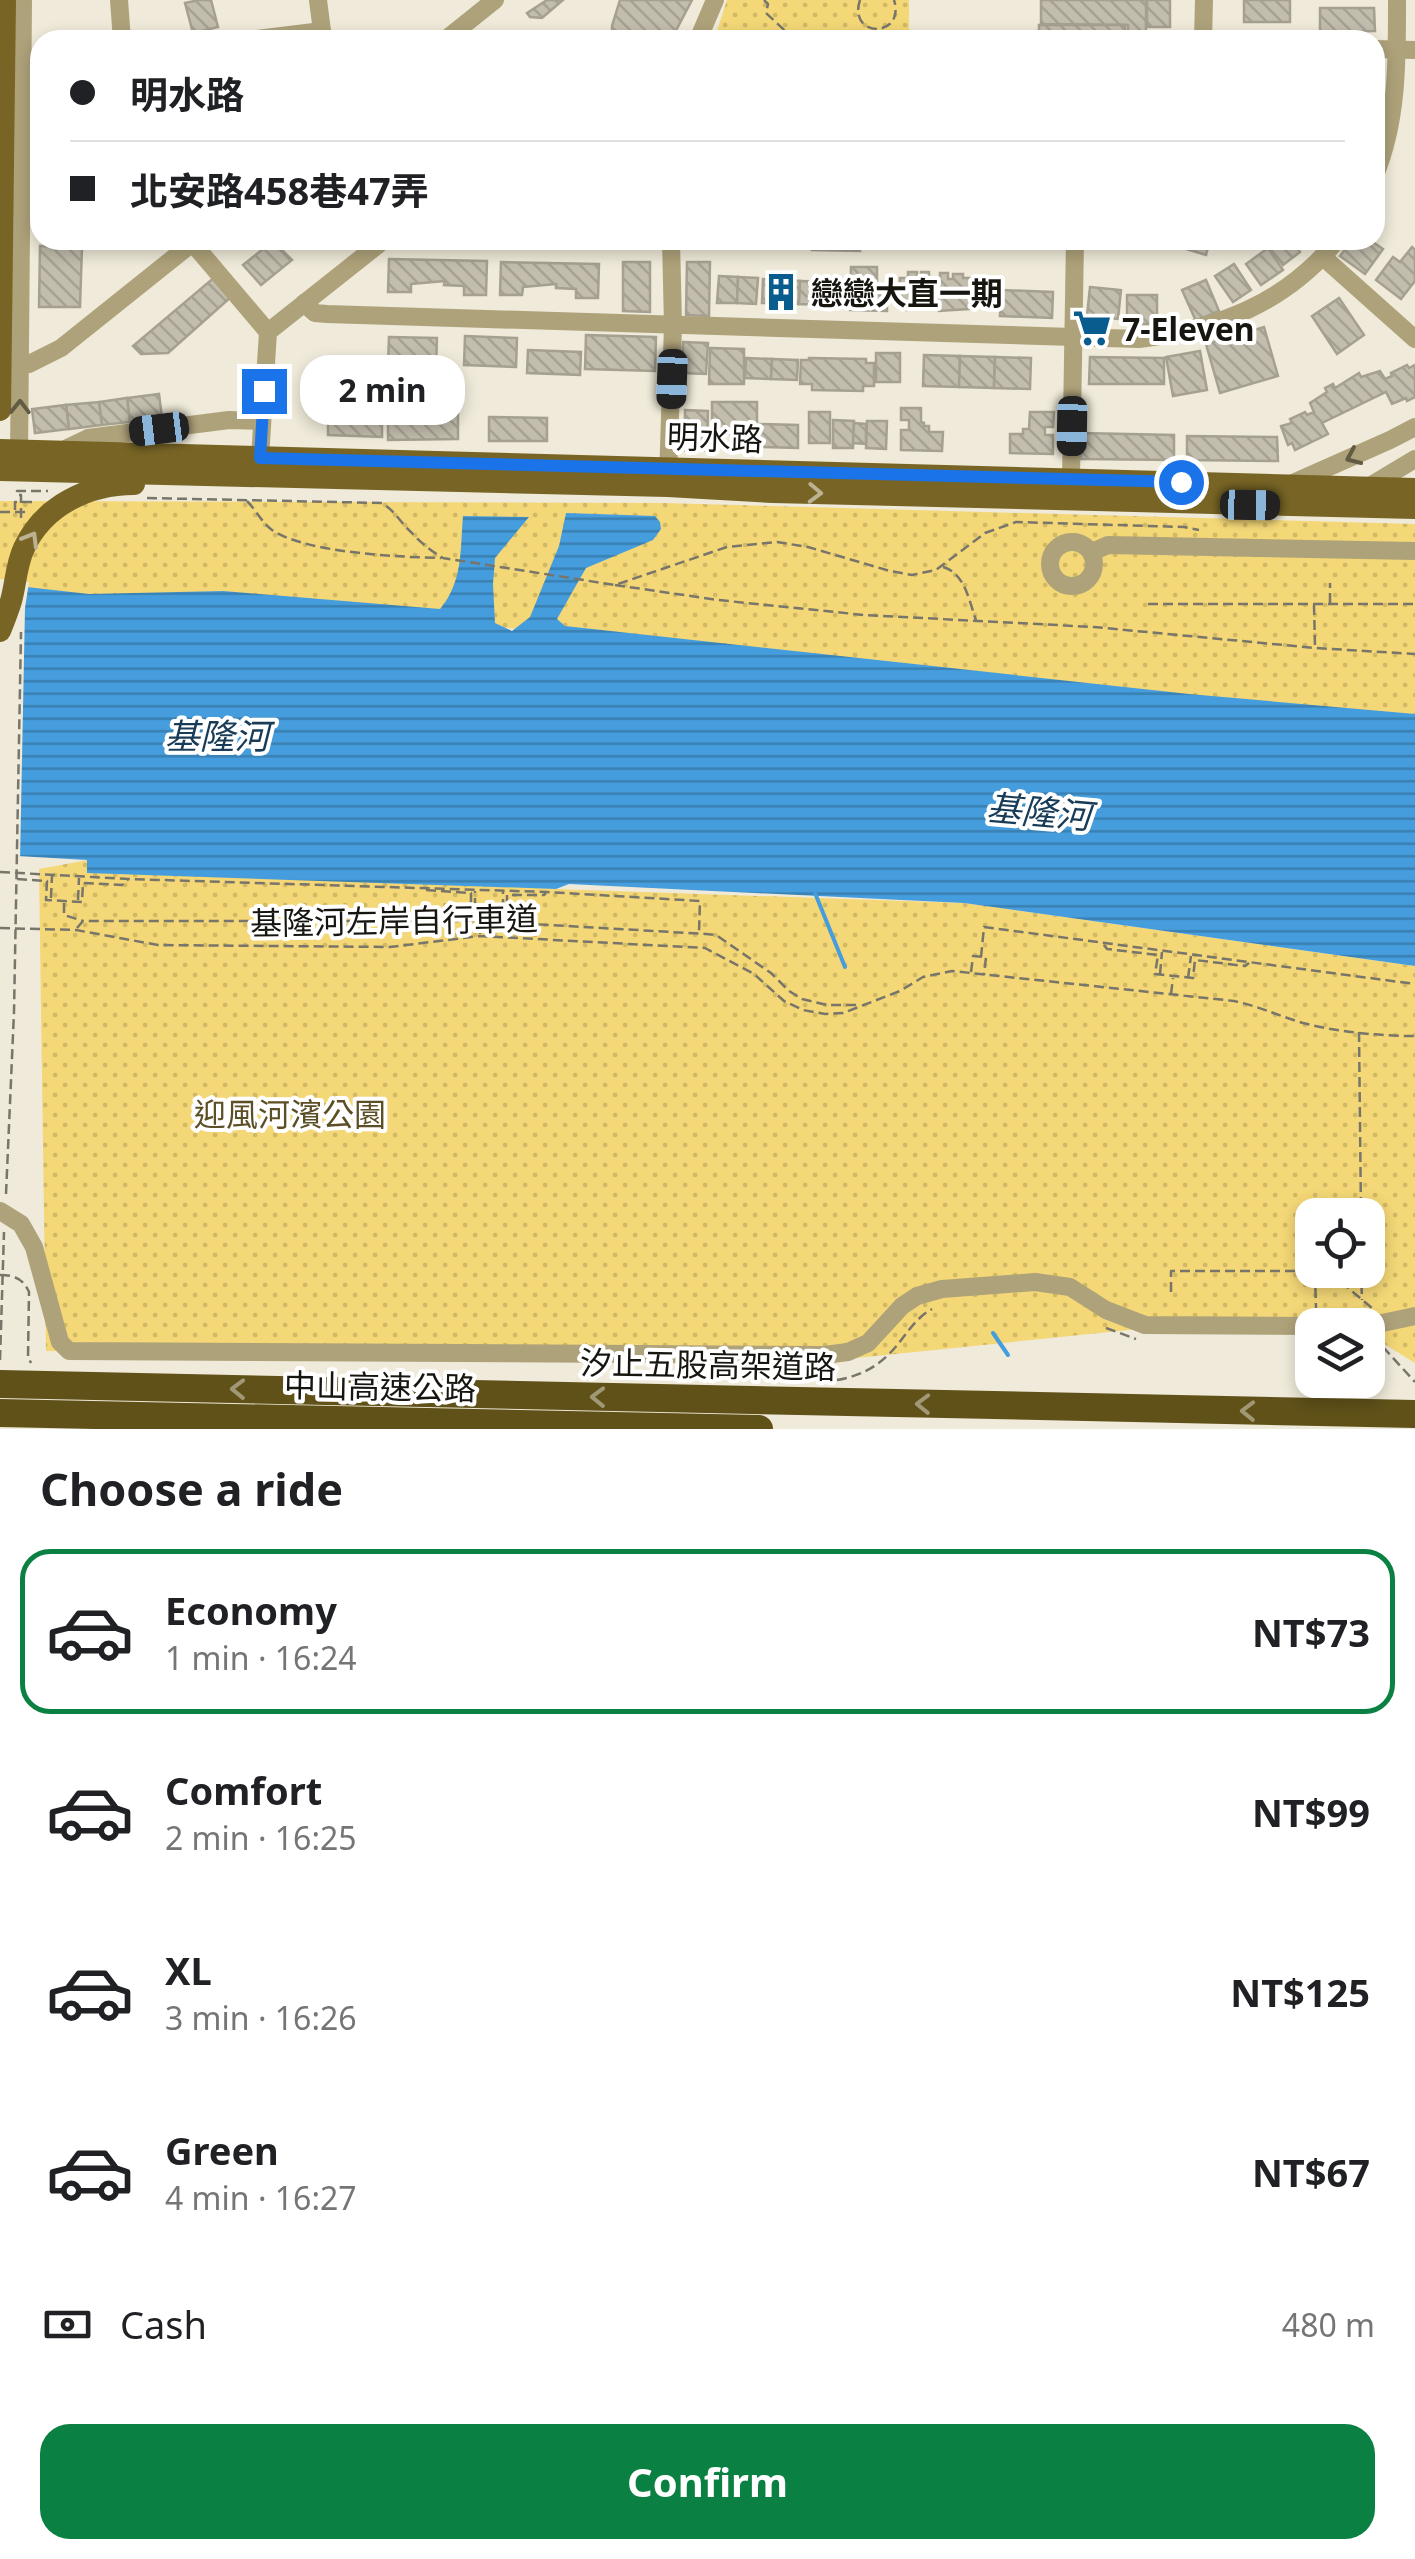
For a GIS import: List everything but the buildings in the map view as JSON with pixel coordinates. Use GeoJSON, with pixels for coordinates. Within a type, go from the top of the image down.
{"type":"FeatureCollection","features":[{"type":"Feature","properties":{"kind":"highway","name":"汐止五股高架道路"},"geometry":{"type":"LineString","coordinates":[[0,1384],[1415,1414]]}},
{"type":"Feature","properties":{"kind":"highway","name":"中山高速公路"},"geometry":{"type":"LineString","coordinates":[[0,1413],[759,1429]]}},
{"type":"Feature","properties":{"kind":"main road"},"geometry":{"type":"LineString","coordinates":[[0,410],[4,0]]}},
{"type":"Feature","properties":{"kind":"main road","name":"明水路"},"geometry":{"type":"LineString","coordinates":[[9,460],[62,451],[260,458],[668,477],[773,492],[1329,507]]}},
{"type":"Feature","properties":{"kind":"main road","name":"明水路"},"geometry":{"type":"LineString","coordinates":[[9,460],[668,477],[1290,484]]}},
{"type":"Feature","properties":{"kind":"main road"},"geometry":{"type":"LineString","coordinates":[[0,653],[23,549],[48,514],[90,490],[127,484],[726,496],[773,492]]}},
{"type":"Feature","properties":{"kind":"main road"},"geometry":{"type":"LineString","coordinates":[[1290,484],[1415,489]]}},
{"type":"Feature","properties":{"kind":"main road"},"geometry":{"type":"LineString","coordinates":[[1329,507],[1415,508]]}},
{"type":"Feature","properties":{"kind":"street"},"geometry":{"type":"LineString","coordinates":[[23,0],[30,173]]}},
{"type":"Feature","properties":{"kind":"street"},"geometry":{"type":"LineString","coordinates":[[119,0],[121,30]]}},
{"type":"Feature","properties":{"kind":"street"},"geometry":{"type":"LineString","coordinates":[[318,0],[322,30]]}},
{"type":"Feature","properties":{"kind":"street"},"geometry":{"type":"LineString","coordinates":[[456,30],[494,0]]}},
{"type":"Feature","properties":{"kind":"street"},"geometry":{"type":"LineString","coordinates":[[702,30],[716,0]]}},
{"type":"Feature","properties":{"kind":"street"},"geometry":{"type":"LineString","coordinates":[[1204,0],[1204,30]]}},
{"type":"Feature","properties":{"kind":"street"},"geometry":{"type":"LineString","coordinates":[[1385,144],[1406,50],[1397,0]]}},
{"type":"Feature","properties":{"kind":"street"},"geometry":{"type":"LineString","coordinates":[[9,460],[21,364],[30,215]]}},
{"type":"Feature","properties":{"kind":"street"},"geometry":{"type":"LineString","coordinates":[[0,365],[30,364],[62,348],[182,250]]}},
{"type":"Feature","properties":{"kind":"street"},"geometry":{"type":"LineString","coordinates":[[200,250],[268,332],[260,458]]}},
{"type":"Feature","properties":{"kind":"street"},"geometry":{"type":"LineString","coordinates":[[268,332],[371,250]]}},
{"type":"Feature","properties":{"kind":"street"},"geometry":{"type":"LineString","coordinates":[[668,477],[671,250]]}},
{"type":"Feature","properties":{"kind":"street"},"geometry":{"type":"LineString","coordinates":[[1071,479],[1075,250]]}},
{"type":"Feature","properties":{"kind":"street"},"geometry":{"type":"LineString","coordinates":[[304,303],[327,314],[1139,338],[1220,323],[1253,308],[1292,282],[1328,250]]}},
{"type":"Feature","properties":{"kind":"street"},"geometry":{"type":"LineString","coordinates":[[1323,257],[1415,339]]}},
{"type":"Feature","properties":{"kind":"street"},"geometry":{"type":"LineString","coordinates":[[62,451],[88,438],[229,420],[262,421]]}},
{"type":"Feature","properties":{"kind":"street","name":"明水路"},"geometry":{"type":"LineString","coordinates":[[1290,484],[1415,426]]}},
{"type":"Feature","properties":{"kind":"street","name":"明水路"},"geometry":{"type":"LineString","coordinates":[[1329,507],[1415,459]]}},
{"type":"Feature","properties":{"kind":"street"},"geometry":{"type":"LineString","coordinates":[[1092,552],[1108,546],[1415,551]]}},
{"type":"Feature","properties":{"kind":"street"},"geometry":{"type":"LineString","coordinates":[[2,1220],[21,1224],[34,1247],[60,1342],[69,1350],[824,1355],[848,1352],[868,1343],[902,1306],[918,1296],[942,1289],[1034,1282],[1070,1288],[1106,1310],[1145,1325],[1295,1326]]}},
{"type":"Feature","properties":{"kind":"street"},"geometry":{"type":"LineString","coordinates":[[1385,1318],[1415,1316]]}},
{"type":"Feature","properties":{"kind":"path"},"geometry":{"type":"LineString","coordinates":[[764,0],[768,4],[766,13],[784,30]]}},
{"type":"Feature","properties":{"kind":"path"},"geometry":{"type":"LineString","coordinates":[[860,0],[858,16],[871,29],[885,28],[895,19],[894,0]]}},
{"type":"Feature","properties":{"kind":"path"},"geometry":{"type":"LineString","coordinates":[[21,495],[17,491],[52,491],[52,486]]}},
{"type":"Feature","properties":{"kind":"path"},"geometry":{"type":"LineString","coordinates":[[443,558],[382,504],[246,500],[277,534],[300,542],[459,560],[718,600],[864,615],[1094,627],[1415,654]]}},
{"type":"Feature","properties":{"kind":"path"},"geometry":{"type":"LineString","coordinates":[[15,512],[15,502],[34,502]]}},
{"type":"Feature","properties":{"kind":"path"},"geometry":{"type":"LineString","coordinates":[[615,585],[726,547],[754,543],[777,542],[808,548],[912,575],[936,570],[985,533],[1016,522],[1201,530]]}},
{"type":"Feature","properties":{"kind":"path"},"geometry":{"type":"LineString","coordinates":[[941,566],[958,574],[977,622]]}},
{"type":"Feature","properties":{"kind":"path"},"geometry":{"type":"LineString","coordinates":[[1330,582],[1330,604]]}},
{"type":"Feature","properties":{"kind":"path"},"geometry":{"type":"LineString","coordinates":[[1148,604],[1415,604]]}},
{"type":"Feature","properties":{"kind":"path"},"geometry":{"type":"LineString","coordinates":[[1314,604],[1315,648]]}},
{"type":"Feature","properties":{"kind":"path"},"geometry":{"type":"LineString","coordinates":[[6,1192],[14,1012],[7,626]]}},
{"type":"Feature","properties":{"kind":"path"},"geometry":{"type":"LineString","coordinates":[[0,872],[700,901],[698,933]]}},
{"type":"Feature","properties":{"kind":"path"},"geometry":{"type":"LineString","coordinates":[[11,872],[18,879],[47,881],[46,900],[78,902],[82,902],[83,883],[122,886],[129,879]]}},
{"type":"Feature","properties":{"kind":"path"},"geometry":{"type":"LineString","coordinates":[[51,900],[52,874]]}},
{"type":"Feature","properties":{"kind":"path"},"geometry":{"type":"LineString","coordinates":[[78,902],[79,876]]}},
{"type":"Feature","properties":{"kind":"path"},"geometry":{"type":"LineString","coordinates":[[423,888],[428,892],[471,893],[470,911],[507,912],[507,894],[548,892]]}},
{"type":"Feature","properties":{"kind":"path"},"geometry":{"type":"LineString","coordinates":[[475,890],[480,936]]}},
{"type":"Feature","properties":{"kind":"path"},"geometry":{"type":"LineString","coordinates":[[503,890],[503,912]]}},
{"type":"Feature","properties":{"kind":"path"},"geometry":{"type":"LineString","coordinates":[[64,901],[64,915],[82,921],[480,921],[716,935],[802,999],[859,1006]]}},
{"type":"Feature","properties":{"kind":"path"},"geometry":{"type":"LineString","coordinates":[[494,911],[494,936]]}},
{"type":"Feature","properties":{"kind":"path"},"geometry":{"type":"LineString","coordinates":[[76,930],[82,921]]}},
{"type":"Feature","properties":{"kind":"path"},"geometry":{"type":"LineString","coordinates":[[980,957],[984,927],[1415,984]]}},
{"type":"Feature","properties":{"kind":"path","name":"基隆河左岸自行車道"},"geometry":{"type":"LineString","coordinates":[[0,928],[76,930],[158,945],[390,947],[494,936],[705,948],[754,974],[784,1001],[825,1014],[843,1013],[923,977],[952,971],[1234,1000],[1313,1025],[1415,1036]]}},
{"type":"Feature","properties":{"kind":"path"},"geometry":{"type":"LineString","coordinates":[[1102,943],[1107,949],[1158,955],[1155,974],[1193,978],[1195,960],[1245,966],[1250,962]]}},
{"type":"Feature","properties":{"kind":"path"},"geometry":{"type":"LineString","coordinates":[[1160,974],[1162,951]]}},
{"type":"Feature","properties":{"kind":"path"},"geometry":{"type":"LineString","coordinates":[[1188,978],[1191,954]]}},
{"type":"Feature","properties":{"kind":"path"},"geometry":{"type":"LineString","coordinates":[[971,973],[972,956],[986,957],[984,974]]}},
{"type":"Feature","properties":{"kind":"path"},"geometry":{"type":"LineString","coordinates":[[1171,994],[1173,976]]}},
{"type":"Feature","properties":{"kind":"path"},"geometry":{"type":"LineString","coordinates":[[1359,1032],[1361,1198]]}},
{"type":"Feature","properties":{"kind":"path"},"geometry":{"type":"LineString","coordinates":[[0,1360],[2,1220]]}},
{"type":"Feature","properties":{"kind":"path"},"geometry":{"type":"LineString","coordinates":[[1171,1292],[1171,1271],[1295,1271]]}},
{"type":"Feature","properties":{"kind":"path"},"geometry":{"type":"LineString","coordinates":[[1348,1288],[1362,1300]]}},
{"type":"Feature","properties":{"kind":"path"},"geometry":{"type":"LineString","coordinates":[[1362,1288],[1366,1308]]}},
{"type":"Feature","properties":{"kind":"path"},"geometry":{"type":"LineString","coordinates":[[1385,1349],[1415,1382]]}},
{"type":"Feature","properties":{"kind":"green space"},"geometry":{"type":"Polygon","coordinates":[[[727,0],[909,0],[909,30],[717,30],[727,0]]]}},
{"type":"Feature","properties":{"kind":"green space"},"geometry":{"type":"Polygon","coordinates":[[[0,501],[664,503],[1415,524],[1415,719],[407,618],[0,596],[0,501]]]}},
{"type":"Feature","properties":{"kind":"green space","name":"迎風河濱公園"},"geometry":{"type":"Polygon","coordinates":[[[88,860],[556,889],[964,903],[1415,966],[1415,1363],[1385,1344],[1385,1308],[1295,1308],[1295,1326],[1139,1329],[856,1358],[46,1351],[39,869],[88,860]]]}},
{"type":"Feature","properties":{"kind":"water","name":"基隆河"},"geometry":{"type":"Polygon","coordinates":[[[566,513],[655,516],[661,529],[653,540],[586,568],[557,619],[565,626],[1189,694],[1415,714],[1415,966],[964,903],[569,884],[556,889],[87,873],[87,860],[0,855],[0,584],[89,594],[223,591],[440,609],[457,576],[463,516],[529,517],[495,558],[495,623],[512,631],[530,617],[559,546],[566,513]]]}},
{"type":"Feature","properties":{"kind":"pier"},"geometry":{"type":"Polygon","coordinates":[[[0,579],[29,582],[25,608],[20,861],[0,860],[0,579]]]}},
{"type":"Feature","properties":{"kind":"waterway"},"geometry":{"type":"LineString","coordinates":[[815,893],[845,967]]}},
{"type":"Feature","properties":{"kind":"waterway"},"geometry":{"type":"LineString","coordinates":[[993,1333],[1008,1355]]}},
{"type":"Feature","properties":{"kind":"place","name":"戀戀大直一期"},"geometry":{"type":"Point","coordinates":[781,292]}},
{"type":"Feature","properties":{"kind":"place","name":"7-Eleven"},"geometry":{"type":"Point","coordinates":[1092,328]}},
{"type":"Feature","properties":{"kind":"route"},"geometry":{"type":"LineString","coordinates":[[264,391],[260,458],[1181,482]]}}]}
